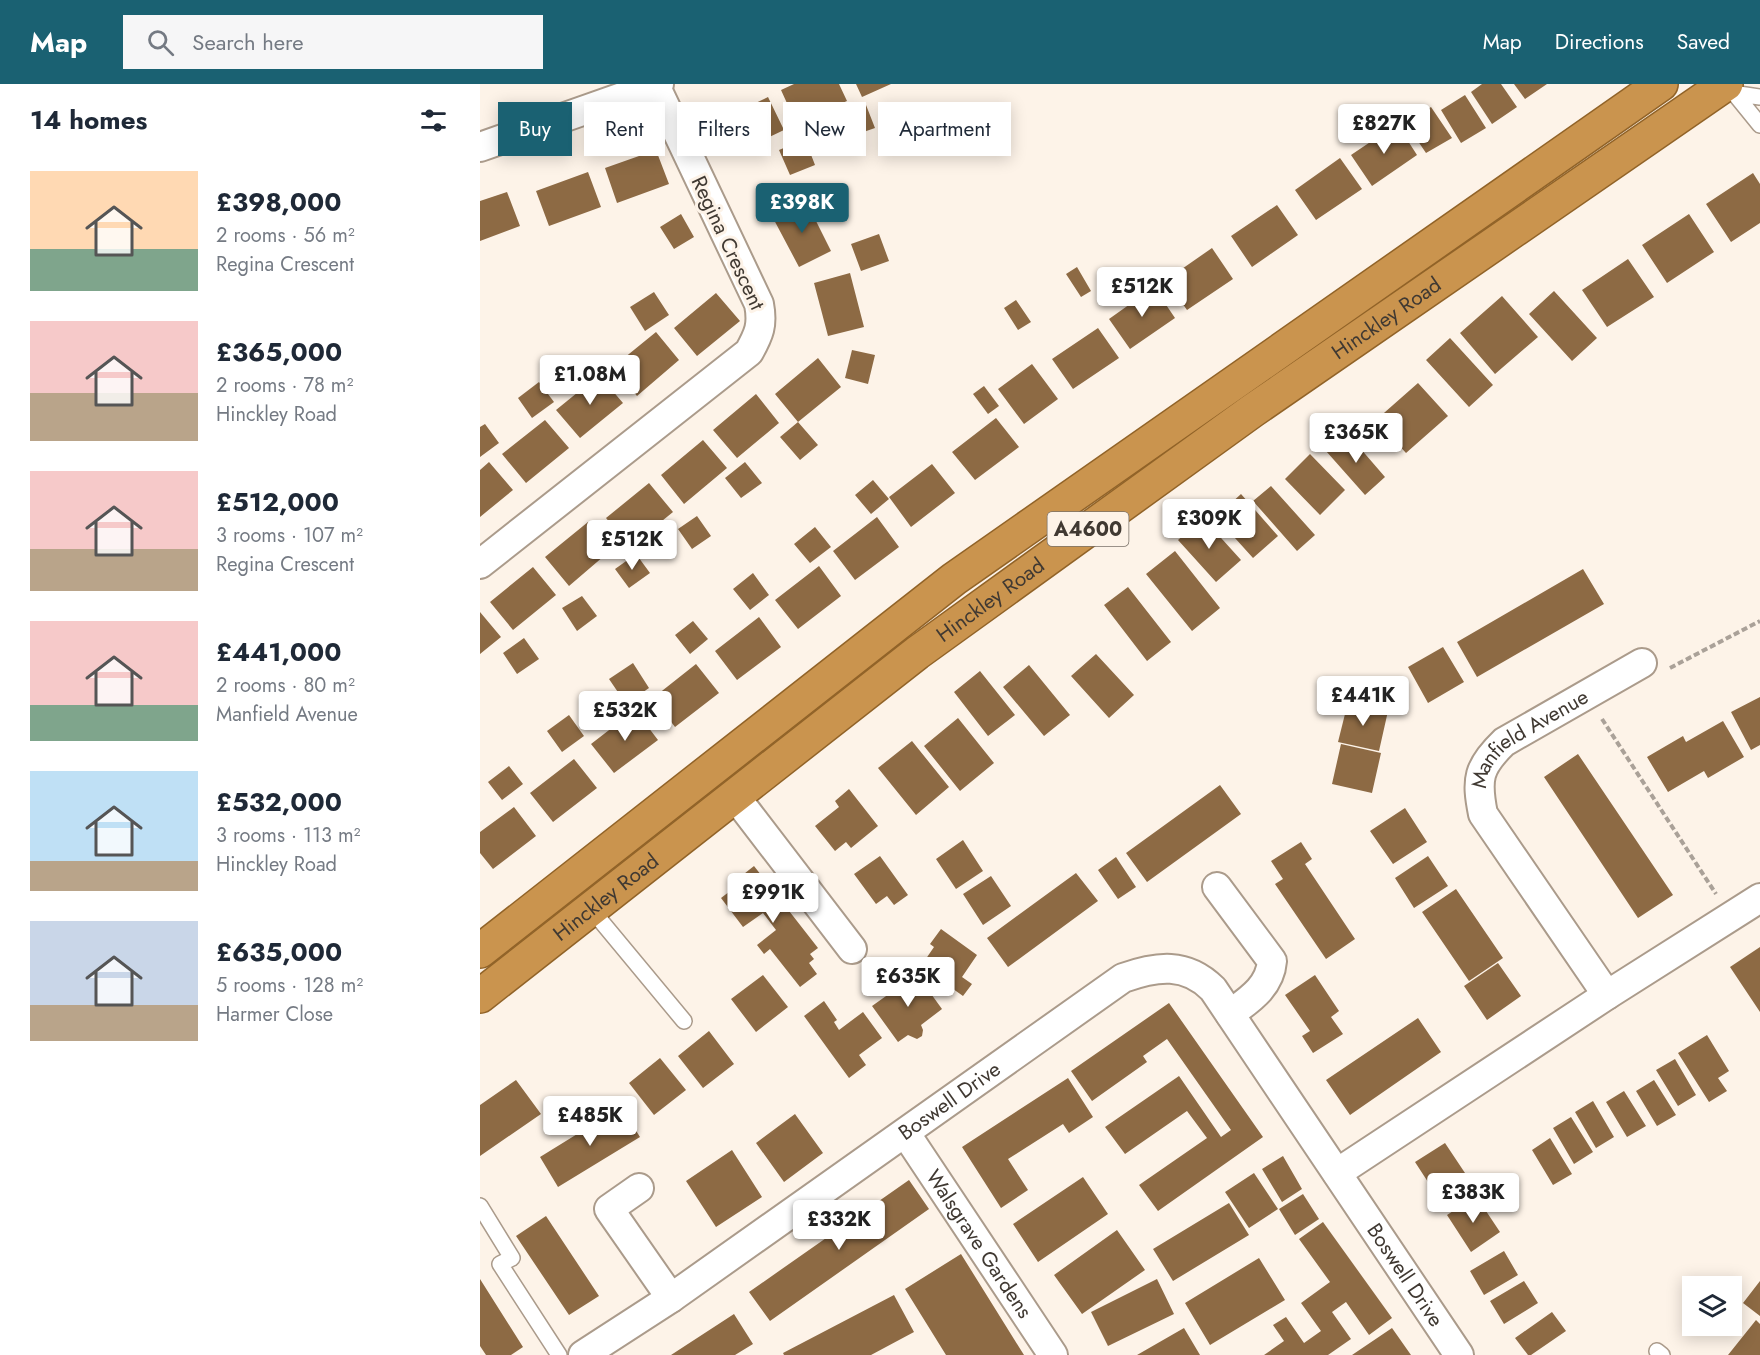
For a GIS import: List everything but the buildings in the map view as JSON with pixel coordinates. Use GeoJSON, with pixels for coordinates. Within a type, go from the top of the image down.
{"type":"FeatureCollection","features":[{"type":"Feature","properties":{"kind":"highway","name":"Hinckley Road"},"geometry":{"type":"LineString","coordinates":[[480,951],[954,579],[1661,84]]}},
{"type":"Feature","properties":{"kind":"highway","name":"Hinckley Road"},"geometry":{"type":"LineString","coordinates":[[480,996],[917,653],[1252,411],[1725,89]]}},
{"type":"Feature","properties":{"kind":"street"},"geometry":{"type":"LineString","coordinates":[[480,147],[657,85]]}},
{"type":"Feature","properties":{"kind":"street","name":"Regina Crescent"},"geometry":{"type":"LineString","coordinates":[[480,564],[749,352],[759,336],[762,319],[759,304],[657,85]]}},
{"type":"Feature","properties":{"kind":"street","name":"Manfield Avenue"},"geometry":{"type":"LineString","coordinates":[[1607,995],[1483,814],[1479,795],[1480,776],[1488,758],[1504,742],[1642,663]]}},
{"type":"Feature","properties":{"kind":"street"},"geometry":{"type":"LineString","coordinates":[[734,795],[852,949]]}},
{"type":"Feature","properties":{"kind":"street"},"geometry":{"type":"LineString","coordinates":[[1217,887],[1272,961],[1271,973],[1264,984],[1230,1014]]}},
{"type":"Feature","properties":{"kind":"street"},"geometry":{"type":"LineString","coordinates":[[1337,1173],[1607,995],[1760,898]]}},
{"type":"Feature","properties":{"kind":"street","name":"Boswell Drive"},"geometry":{"type":"LineString","coordinates":[[583,1355],[671,1298],[906,1134],[1123,978],[1145,970],[1168,968],[1189,971],[1203,979],[1213,989],[1459,1355]]}},
{"type":"Feature","properties":{"kind":"street","name":"Walsgrave Gardens"},"geometry":{"type":"LineString","coordinates":[[906,1134],[1053,1355]]}},
{"type":"Feature","properties":{"kind":"street"},"geometry":{"type":"LineString","coordinates":[[639,1188],[609,1209],[671,1298]]}},
{"type":"Feature","properties":{"kind":"lane"},"geometry":{"type":"LineString","coordinates":[[1725,89],[1760,97]]}},
{"type":"Feature","properties":{"kind":"lane"},"geometry":{"type":"LineString","coordinates":[[1725,89],[1760,125]]}},
{"type":"Feature","properties":{"kind":"lane"},"geometry":{"type":"LineString","coordinates":[[591,909],[684,1021]]}},
{"type":"Feature","properties":{"kind":"lane"},"geometry":{"type":"LineString","coordinates":[[480,1206],[512,1258],[500,1264],[560,1355]]}},
{"type":"Feature","properties":{"kind":"path"},"geometry":{"type":"LineString","coordinates":[[1642,663],[1670,668],[1760,621]]}},
{"type":"Feature","properties":{"kind":"path"},"geometry":{"type":"LineString","coordinates":[[1587,695],[1732,916]]}}]}
